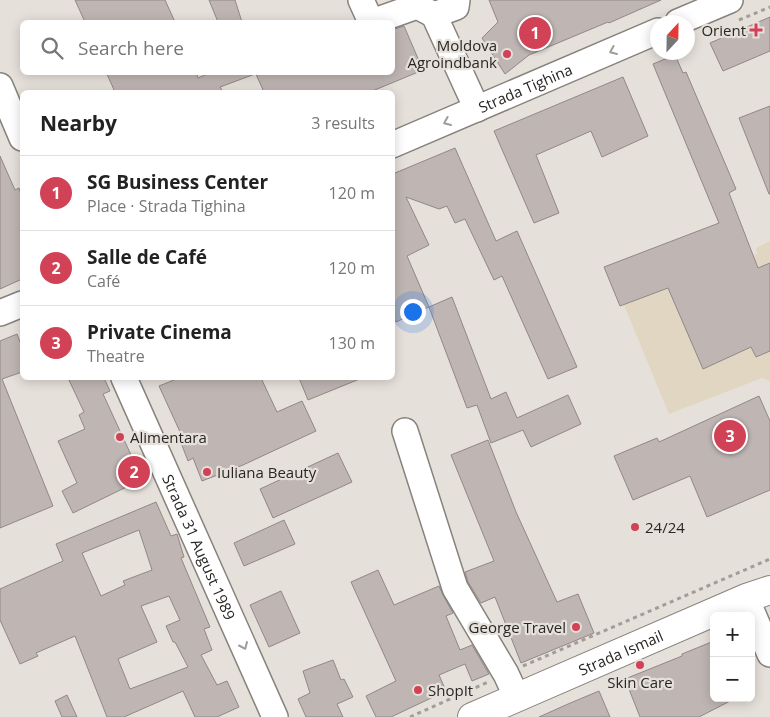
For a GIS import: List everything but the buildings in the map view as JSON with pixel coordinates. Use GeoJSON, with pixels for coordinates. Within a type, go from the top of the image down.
{"type":"FeatureCollection","features":[{"type":"Feature","properties":{"kind":"main road","name":"Strada Ismail"},"geometry":{"type":"LineString","coordinates":[[472,717],[511,686],[758,594]]}},
{"type":"Feature","properties":{"kind":"street"},"geometry":{"type":"LineString","coordinates":[[361,0],[370,20]]}},
{"type":"Feature","properties":{"kind":"street"},"geometry":{"type":"LineString","coordinates":[[434,16],[456,7],[457,0]]}},
{"type":"Feature","properties":{"kind":"street"},"geometry":{"type":"LineString","coordinates":[[695,15],[730,0]]}},
{"type":"Feature","properties":{"kind":"street"},"geometry":{"type":"LineString","coordinates":[[377,20],[417,6],[434,16],[477,109]]}},
{"type":"Feature","properties":{"kind":"street","name":"Strada Tighina"},"geometry":{"type":"LineString","coordinates":[[395,144],[650,34]]}},
{"type":"Feature","properties":{"kind":"street"},"geometry":{"type":"LineString","coordinates":[[0,86],[20,133]]}},
{"type":"Feature","properties":{"kind":"street"},"geometry":{"type":"LineString","coordinates":[[0,313],[20,305]]}},
{"type":"Feature","properties":{"kind":"street","name":"Strada 31 August 1989"},"geometry":{"type":"LineString","coordinates":[[125,380],[275,717]]}},
{"type":"Feature","properties":{"kind":"street"},"geometry":{"type":"LineString","coordinates":[[405,431],[455,588],[511,686]]}},
{"type":"Feature","properties":{"kind":"street"},"geometry":{"type":"LineString","coordinates":[[758,594],[770,654]]}},
{"type":"Feature","properties":{"kind":"path"},"geometry":{"type":"LineString","coordinates":[[410,717],[511,686],[770,559]]}},
{"type":"Feature","properties":{"kind":"shaded area"},"geometry":{"type":"Polygon","coordinates":[[[770,241],[770,381],[762,378],[669,414],[624,305],[757,254],[756,248],[770,241]]]}},
{"type":"Feature","properties":{"kind":"place","name":"Orient"},"geometry":{"type":"Point","coordinates":[756,30]}},
{"type":"Feature","properties":{"kind":"place","name":"SG Business Center"},"geometry":{"type":"Point","coordinates":[535,33]}},
{"type":"Feature","properties":{"kind":"place","name":"Moldova Agroindbank"},"geometry":{"type":"Point","coordinates":[507,54]}},
{"type":"Feature","properties":{"kind":"place","name":"Private Cinema"},"geometry":{"type":"Point","coordinates":[730,436]}},
{"type":"Feature","properties":{"kind":"place","name":"Alimentara"},"geometry":{"type":"Point","coordinates":[120,437]}},
{"type":"Feature","properties":{"kind":"place","name":"Salle de Café"},"geometry":{"type":"Point","coordinates":[134,472]}},
{"type":"Feature","properties":{"kind":"place","name":"Iuliana Beauty"},"geometry":{"type":"Point","coordinates":[207,472]}},
{"type":"Feature","properties":{"kind":"place","name":"24/24"},"geometry":{"type":"Point","coordinates":[635,527]}},
{"type":"Feature","properties":{"kind":"place","name":"George Travel"},"geometry":{"type":"Point","coordinates":[576,627]}},
{"type":"Feature","properties":{"kind":"place","name":"Skin Care"},"geometry":{"type":"Point","coordinates":[640,665]}},
{"type":"Feature","properties":{"kind":"place","name":"ShopIt"},"geometry":{"type":"Point","coordinates":[418,690]}}]}
